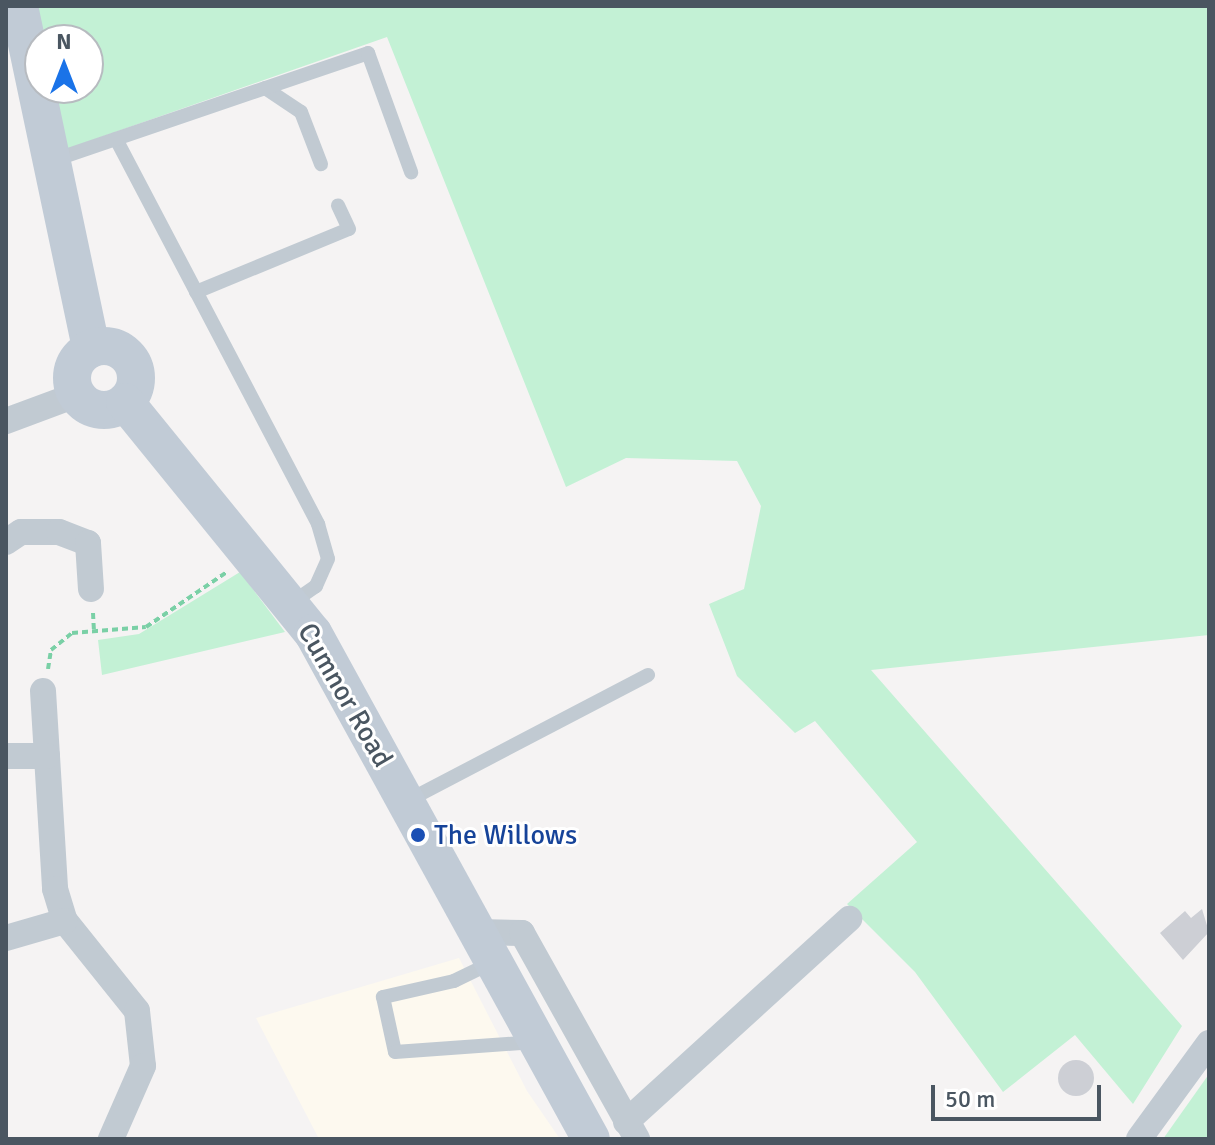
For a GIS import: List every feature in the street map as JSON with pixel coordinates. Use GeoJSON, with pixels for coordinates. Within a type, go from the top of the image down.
{"type":"FeatureCollection","features":[{"type":"Feature","properties":{"kind":"main road"},"geometry":{"type":"LineString","coordinates":[[19,6],[91,349]]}},
{"type":"Feature","properties":{"kind":"main road"},"geometry":{"type":"LineString","coordinates":[[113,348],[132,364],[135,386],[125,402],[93,409],[76,395],[72,373],[91,349],[113,348]]}},
{"type":"Feature","properties":{"kind":"main road","name":"Cumnor Road"},"geometry":{"type":"LineString","coordinates":[[125,402],[313,633],[591,1139]]}},
{"type":"Feature","properties":{"kind":"street"},"geometry":{"type":"LineString","coordinates":[[6,421],[76,395]]}},
{"type":"Feature","properties":{"kind":"street"},"geometry":{"type":"LineString","coordinates":[[6,542],[21,532],[59,532],[88,543],[91,589]]}},
{"type":"Feature","properties":{"kind":"street"},"geometry":{"type":"LineString","coordinates":[[43,691],[55,889],[65,921],[137,1011],[143,1066],[111,1139]]}},
{"type":"Feature","properties":{"kind":"street"},"geometry":{"type":"LineString","coordinates":[[6,756],[47,756]]}},
{"type":"Feature","properties":{"kind":"street"},"geometry":{"type":"LineString","coordinates":[[486,946],[522,933],[632,1130],[849,919]]}},
{"type":"Feature","properties":{"kind":"street"},"geometry":{"type":"LineString","coordinates":[[6,938],[65,921]]}},
{"type":"Feature","properties":{"kind":"street"},"geometry":{"type":"LineString","coordinates":[[1139,1139],[1209,1043]]}},
{"type":"Feature","properties":{"kind":"lane"},"geometry":{"type":"LineString","coordinates":[[51,161],[368,53],[411,172]]}},
{"type":"Feature","properties":{"kind":"lane"},"geometry":{"type":"LineString","coordinates":[[265,88],[301,112],[321,164]]}},
{"type":"Feature","properties":{"kind":"lane"},"geometry":{"type":"LineString","coordinates":[[116,139],[318,524],[328,559],[316,586],[290,604]]}},
{"type":"Feature","properties":{"kind":"lane"},"geometry":{"type":"LineString","coordinates":[[196,292],[349,229],[338,205]]}},
{"type":"Feature","properties":{"kind":"lane"},"geometry":{"type":"LineString","coordinates":[[406,801],[648,675]]}},
{"type":"Feature","properties":{"kind":"lane"},"geometry":{"type":"LineString","coordinates":[[486,946],[454,981],[383,997],[395,1052],[409,1057],[538,1041]]}},
{"type":"Feature","properties":{"kind":"path"},"geometry":{"type":"LineString","coordinates":[[43,691],[51,650],[72,633],[146,627],[250,556]]}},
{"type":"Feature","properties":{"kind":"shaded area"},"geometry":{"type":"Polygon","coordinates":[[[459,958],[527,1091],[560,1139],[319,1139],[256,1018],[459,958]]]}},
{"type":"Feature","properties":{"kind":"green space"},"geometry":{"type":"Polygon","coordinates":[[[36,6],[1209,6],[1209,635],[871,670],[1182,1026],[1133,1104],[1075,1035],[1003,1092],[915,972],[847,904],[917,842],[815,721],[795,733],[737,676],[709,604],[744,589],[761,506],[737,461],[626,458],[566,487],[387,37],[61,151],[53,104],[104,104],[104,24],[39,24],[36,6]]]}},
{"type":"Feature","properties":{"kind":"green space"},"geometry":{"type":"Polygon","coordinates":[[[240,572],[285,632],[102,675],[98,640],[139,634],[240,572]]]}},
{"type":"Feature","properties":{"kind":"green space"},"geometry":{"type":"Polygon","coordinates":[[[1209,1074],[1209,1139],[1163,1139],[1209,1074]]]}},
{"type":"Feature","properties":{"kind":"building"},"geometry":{"type":"Polygon","coordinates":[[[1202,909],[1209,932],[1183,960],[1160,933],[1185,911],[1191,918],[1202,909]]]}},
{"type":"Feature","properties":{"kind":"building"},"geometry":{"type":"Polygon","coordinates":[[[1076,1060],[1089,1065],[1094,1078],[1089,1091],[1076,1096],[1063,1091],[1058,1078],[1063,1065],[1076,1060]]]}},
{"type":"Feature","properties":{"kind":"place","name":"The Willows"},"geometry":{"type":"Point","coordinates":[418,835]}}]}
